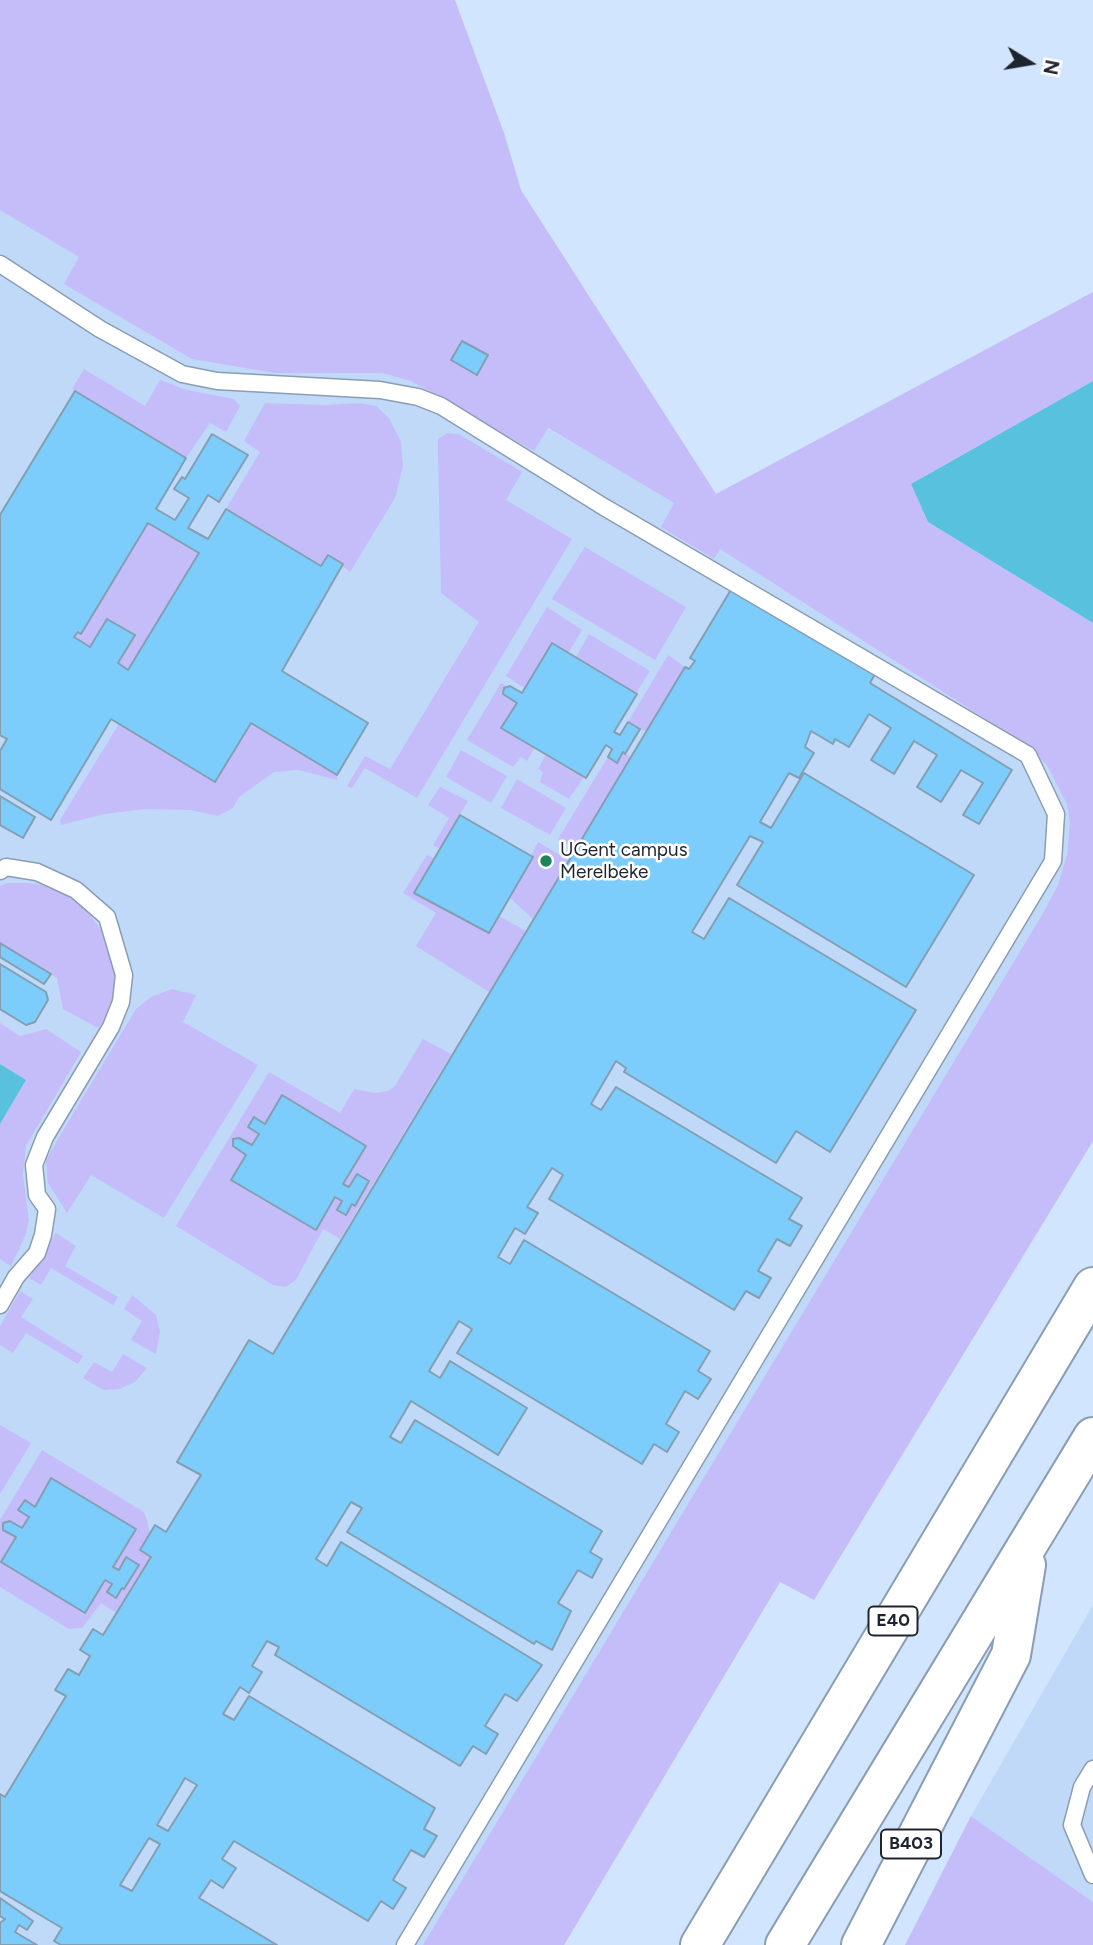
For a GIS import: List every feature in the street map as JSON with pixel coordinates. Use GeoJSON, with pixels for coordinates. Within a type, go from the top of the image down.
{"type":"FeatureCollection","features":[{"type":"Feature","properties":{"kind":"highway","name":"E40"},"geometry":{"type":"LineString","coordinates":[[699,1945],[1093,1287]]}},
{"type":"Feature","properties":{"kind":"highway"},"geometry":{"type":"LineString","coordinates":[[785,1945],[1093,1437]]}},
{"type":"Feature","properties":{"kind":"highway","name":"B403"},"geometry":{"type":"LineString","coordinates":[[861,1945],[1011,1655],[1030,1543]]}},
{"type":"Feature","properties":{"kind":"lane"},"geometry":{"type":"LineString","coordinates":[[0,264],[100,329],[182,374],[217,381],[380,390],[418,397],[441,406],[604,507],[1027,755],[1056,814],[1053,861],[405,1945]]}},
{"type":"Feature","properties":{"kind":"lane"},"geometry":{"type":"LineString","coordinates":[[0,872],[6,867],[37,872],[76,890],[107,917],[124,975],[121,1002],[111,1027],[46,1137],[34,1165],[37,1195],[47,1209],[43,1235],[37,1253],[16,1277],[0,1305]]}},
{"type":"Feature","properties":{"kind":"lane"},"geometry":{"type":"LineString","coordinates":[[1093,1769],[1082,1787],[1072,1825],[1093,1875]]}},
{"type":"Feature","properties":{"kind":"shaded area"},"geometry":{"type":"Polygon","coordinates":[[[0,0],[455,0],[504,133],[521,190],[716,494],[1093,292],[1093,381],[911,484],[928,522],[1093,623],[1093,1141],[814,1600],[780,1582],[564,1945],[423,1945],[1042,915],[1058,885],[1067,855],[1070,824],[1067,804],[1047,765],[1020,741],[720,549],[714,559],[661,527],[674,503],[548,428],[534,451],[411,381],[382,373],[274,373],[192,359],[64,284],[79,257],[0,210],[0,0]]]}},
{"type":"Feature","properties":{"kind":"shaded area","name":"UGent campus Merelbeke"},"geometry":{"type":"Polygon","coordinates":[[[0,119],[383,368],[540,439],[547,428],[675,503],[1093,667],[1093,1054],[564,1945],[0,1945],[0,119]]]}},
{"type":"Feature","properties":{"kind":"shaded area"},"geometry":{"type":"Polygon","coordinates":[[[84,369],[145,406],[160,380],[187,390],[234,399],[240,406],[226,432],[210,423],[186,458],[72,389],[84,369]]]}},
{"type":"Feature","properties":{"kind":"shaded area"},"geometry":{"type":"Polygon","coordinates":[[[265,403],[359,403],[376,406],[389,418],[401,442],[403,466],[395,498],[350,572],[328,555],[321,566],[226,509],[260,452],[244,441],[265,403]]]}},
{"type":"Feature","properties":{"kind":"shaded area"},"geometry":{"type":"Polygon","coordinates":[[[447,433],[459,434],[522,472],[506,500],[572,539],[417,798],[365,768],[352,788],[347,786],[365,756],[390,769],[479,622],[441,593],[438,439],[447,433]]]}},
{"type":"Feature","properties":{"kind":"shaded area"},"geometry":{"type":"Polygon","coordinates":[[[148,523],[199,553],[128,670],[118,663],[134,635],[107,619],[90,647],[75,637],[78,632],[81,634],[148,523]]]}},
{"type":"Feature","properties":{"kind":"shaded area"},"geometry":{"type":"Polygon","coordinates":[[[585,547],[686,607],[655,660],[552,599],[585,547]]]}},
{"type":"Feature","properties":{"kind":"shaded area"},"geometry":{"type":"Polygon","coordinates":[[[547,607],[582,630],[569,652],[552,643],[526,689],[506,676],[547,607]]]}},
{"type":"Feature","properties":{"kind":"shaded area"},"geometry":{"type":"Polygon","coordinates":[[[589,634],[650,671],[636,693],[576,657],[589,634]]]}},
{"type":"Feature","properties":{"kind":"shaded area"},"geometry":{"type":"Polygon","coordinates":[[[668,655],[685,667],[646,732],[628,722],[668,655]]]}},
{"type":"Feature","properties":{"kind":"shaded area"},"geometry":{"type":"Polygon","coordinates":[[[501,683],[506,686],[503,694],[517,703],[502,728],[535,747],[527,761],[521,757],[513,767],[467,740],[501,683]]]}},
{"type":"Feature","properties":{"kind":"shaded area"},"geometry":{"type":"Polygon","coordinates":[[[251,723],[337,775],[337,780],[298,770],[274,772],[239,797],[233,808],[218,816],[190,810],[145,809],[104,814],[61,825],[60,820],[119,724],[215,781],[251,723]]]}},
{"type":"Feature","properties":{"kind":"shaded area"},"geometry":{"type":"Polygon","coordinates":[[[461,750],[507,776],[491,803],[446,777],[461,750]]]}},
{"type":"Feature","properties":{"kind":"shaded area"},"geometry":{"type":"Polygon","coordinates":[[[623,752],[631,757],[575,849],[558,839],[608,757],[617,762],[623,752]]]}},
{"type":"Feature","properties":{"kind":"shaded area"},"geometry":{"type":"Polygon","coordinates":[[[546,754],[584,777],[569,799],[540,782],[543,772],[538,769],[546,754]]]}},
{"type":"Feature","properties":{"kind":"shaded area"},"geometry":{"type":"Polygon","coordinates":[[[517,779],[566,808],[550,835],[501,808],[517,779]]]}},
{"type":"Feature","properties":{"kind":"shaded area"},"geometry":{"type":"Polygon","coordinates":[[[440,787],[468,801],[440,849],[433,845],[449,818],[428,805],[440,787]]]}},
{"type":"Feature","properties":{"kind":"shaded area"},"geometry":{"type":"Polygon","coordinates":[[[538,842],[568,860],[533,919],[509,897],[538,842]]]}},
{"type":"Feature","properties":{"kind":"shaded area"},"geometry":{"type":"Polygon","coordinates":[[[427,855],[434,858],[414,894],[489,932],[499,916],[526,931],[489,992],[416,946],[436,913],[403,893],[427,855]]]}},
{"type":"Feature","properties":{"kind":"shaded area"},"geometry":{"type":"Polygon","coordinates":[[[7,883],[32,883],[57,889],[85,909],[105,935],[113,959],[115,986],[110,1011],[98,1028],[63,1009],[57,978],[0,943],[0,886],[7,883]]]}},
{"type":"Feature","properties":{"kind":"shaded area"},"geometry":{"type":"Polygon","coordinates":[[[172,989],[196,995],[183,1022],[258,1065],[164,1218],[91,1175],[67,1213],[48,1183],[46,1161],[136,1009],[151,997],[172,989]]]}},
{"type":"Feature","properties":{"kind":"shaded area"},"geometry":{"type":"Polygon","coordinates":[[[0,1023],[20,1036],[46,1029],[81,1052],[26,1146],[23,1174],[29,1221],[11,1266],[0,1259],[0,1124],[26,1080],[0,1064],[0,1023]]]}},
{"type":"Feature","properties":{"kind":"shaded area"},"geometry":{"type":"Polygon","coordinates":[[[423,1039],[451,1054],[340,1239],[323,1229],[296,1280],[286,1287],[273,1285],[176,1226],[269,1072],[340,1113],[354,1089],[375,1093],[388,1091],[395,1086],[423,1039]]]}},
{"type":"Feature","properties":{"kind":"shaded area"},"geometry":{"type":"Polygon","coordinates":[[[56,1233],[76,1246],[65,1266],[118,1297],[113,1305],[51,1268],[41,1285],[29,1278],[56,1233]]]}},
{"type":"Feature","properties":{"kind":"shaded area"},"geometry":{"type":"Polygon","coordinates":[[[20,1291],[33,1299],[21,1317],[83,1356],[78,1364],[26,1333],[13,1353],[0,1345],[0,1326],[20,1291]]]}},
{"type":"Feature","properties":{"kind":"shaded area"},"geometry":{"type":"Polygon","coordinates":[[[132,1295],[156,1315],[160,1331],[156,1354],[131,1340],[142,1321],[124,1309],[132,1295]]]}},
{"type":"Feature","properties":{"kind":"shaded area"},"geometry":{"type":"Polygon","coordinates":[[[123,1354],[147,1368],[135,1382],[119,1389],[103,1390],[83,1378],[94,1362],[112,1372],[123,1354]]]}},
{"type":"Feature","properties":{"kind":"shaded area"},"geometry":{"type":"Polygon","coordinates":[[[0,1425],[31,1443],[0,1494],[0,1425]]]}},
{"type":"Feature","properties":{"kind":"shaded area"},"geometry":{"type":"Polygon","coordinates":[[[42,1450],[144,1512],[147,1520],[150,1534],[140,1550],[151,1557],[116,1613],[101,1603],[82,1628],[69,1629],[0,1587],[0,1520],[42,1450]]]}},
{"type":"Feature","properties":{"kind":"shaded area"},"geometry":{"type":"Polygon","coordinates":[[[1093,1605],[1093,1902],[971,1816],[1093,1605]]]}},
{"type":"Feature","properties":{"kind":"shaded area"},"geometry":{"type":"Polygon","coordinates":[[[971,1816],[1093,1902],[1093,1945],[905,1945],[971,1816]]]}},
{"type":"Feature","properties":{"kind":"water"},"geometry":{"type":"Polygon","coordinates":[[[1093,381],[1093,623],[928,522],[911,484],[1093,381]]]}},
{"type":"Feature","properties":{"kind":"water"},"geometry":{"type":"Polygon","coordinates":[[[0,1064],[26,1080],[0,1124],[0,1064]]]}},
{"type":"Feature","properties":{"kind":"building"},"geometry":{"type":"Polygon","coordinates":[[[462,341],[488,355],[477,375],[451,360],[462,341]]]}},
{"type":"Feature","properties":{"kind":"building"},"geometry":{"type":"Polygon","coordinates":[[[75,391],[186,458],[156,509],[175,520],[189,498],[174,489],[182,477],[185,479],[212,434],[248,455],[219,502],[208,495],[188,528],[208,539],[226,509],[321,566],[328,555],[343,564],[282,671],[368,723],[337,775],[251,723],[215,782],[111,719],[51,820],[0,789],[0,751],[7,739],[0,735],[0,515],[75,391]],[[148,523],[81,634],[78,632],[74,637],[90,647],[107,619],[135,635],[118,663],[128,670],[199,553],[148,523]]]}},
{"type":"Feature","properties":{"kind":"building"},"geometry":{"type":"Polygon","coordinates":[[[732,588],[875,674],[870,683],[1012,770],[979,824],[963,815],[983,783],[961,770],[941,802],[917,787],[937,755],[914,741],[894,774],[871,760],[891,728],[869,714],[849,747],[835,739],[833,744],[811,731],[805,747],[814,753],[799,778],[789,773],[760,822],[771,828],[804,773],[974,875],[906,987],[737,885],[763,842],[750,836],[692,932],[704,939],[729,898],[916,1010],[830,1152],[796,1131],[776,1163],[624,1072],[626,1068],[616,1061],[591,1104],[601,1110],[616,1087],[802,1198],[789,1219],[802,1226],[790,1246],[777,1239],[758,1271],[771,1278],[759,1298],[746,1291],[734,1310],[549,1199],[563,1175],[552,1168],[527,1207],[538,1213],[525,1234],[515,1228],[498,1257],[510,1264],[524,1240],[710,1351],[698,1371],[711,1379],[698,1399],[685,1391],[666,1424],[679,1432],[667,1452],[654,1444],[642,1464],[457,1353],[472,1329],[459,1321],[429,1371],[440,1378],[450,1361],[527,1408],[498,1455],[411,1401],[390,1437],[401,1443],[415,1420],[602,1531],[590,1552],[602,1559],[592,1578],[578,1570],[558,1603],[571,1611],[552,1650],[536,1641],[534,1644],[347,1532],[362,1508],[351,1502],[316,1559],[327,1566],[341,1542],[542,1665],[517,1701],[505,1694],[485,1726],[498,1734],[486,1754],[473,1746],[460,1766],[275,1655],[279,1647],[267,1641],[252,1666],[262,1672],[249,1693],[240,1687],[223,1714],[234,1720],[249,1696],[435,1808],[424,1829],[437,1836],[424,1857],[411,1850],[393,1880],[406,1888],[393,1909],[381,1901],[368,1921],[234,1841],[222,1859],[236,1868],[223,1888],[211,1880],[199,1898],[277,1945],[61,1945],[54,1941],[62,1928],[0,1891],[0,1794],[5,1797],[66,1696],[55,1690],[68,1669],[79,1675],[90,1656],[80,1650],[93,1629],[103,1635],[151,1557],[140,1550],[155,1525],[166,1532],[201,1475],[177,1462],[249,1340],[273,1354],[685,667],[689,669],[695,661],[690,658],[732,588]],[[185,1778],[157,1825],[168,1831],[197,1785],[185,1778]],[[149,1838],[120,1885],[132,1891],[160,1844],[149,1838]]]}},
{"type":"Feature","properties":{"kind":"building"},"geometry":{"type":"Polygon","coordinates":[[[552,643],[637,694],[614,732],[620,735],[628,722],[640,729],[625,754],[623,752],[617,763],[608,757],[612,749],[606,745],[586,778],[501,728],[517,703],[503,694],[504,688],[510,686],[522,693],[552,643]]]}},
{"type":"Feature","properties":{"kind":"building"},"geometry":{"type":"Polygon","coordinates":[[[0,796],[35,817],[23,838],[0,825],[0,796]]]}},
{"type":"Feature","properties":{"kind":"building"},"geometry":{"type":"Polygon","coordinates":[[[460,815],[533,857],[489,933],[414,893],[460,815]]]}},
{"type":"Feature","properties":{"kind":"building"},"geometry":{"type":"Polygon","coordinates":[[[0,943],[51,974],[44,984],[0,957],[0,943]]]}},
{"type":"Feature","properties":{"kind":"building"},"geometry":{"type":"Polygon","coordinates":[[[0,964],[46,992],[48,1000],[35,1022],[26,1025],[0,1009],[0,964]]]}},
{"type":"Feature","properties":{"kind":"building"},"geometry":{"type":"Polygon","coordinates":[[[282,1095],[366,1146],[343,1184],[349,1187],[357,1174],[369,1181],[355,1206],[352,1204],[346,1215],[337,1210],[342,1201],[335,1197],[316,1230],[231,1180],[246,1155],[233,1146],[233,1139],[239,1138],[252,1145],[259,1134],[248,1127],[254,1117],[265,1124],[282,1095]]]}},
{"type":"Feature","properties":{"kind":"building"},"geometry":{"type":"Polygon","coordinates":[[[51,1478],[136,1529],[113,1567],[119,1570],[126,1557],[139,1565],[116,1598],[107,1592],[112,1584],[105,1580],[85,1613],[1,1562],[16,1537],[3,1530],[3,1523],[10,1521],[22,1528],[29,1517],[18,1510],[25,1500],[35,1507],[51,1478]]]}},
{"type":"Feature","properties":{"kind":"building"},"geometry":{"type":"Polygon","coordinates":[[[0,1898],[33,1921],[27,1930],[19,1925],[15,1932],[37,1945],[0,1945],[0,1923],[5,1919],[0,1916],[0,1898]]]}},
{"type":"Feature","properties":{"kind":"place","name":"UGent campus Merelbeke"},"geometry":{"type":"Point","coordinates":[546,861]}}]}
